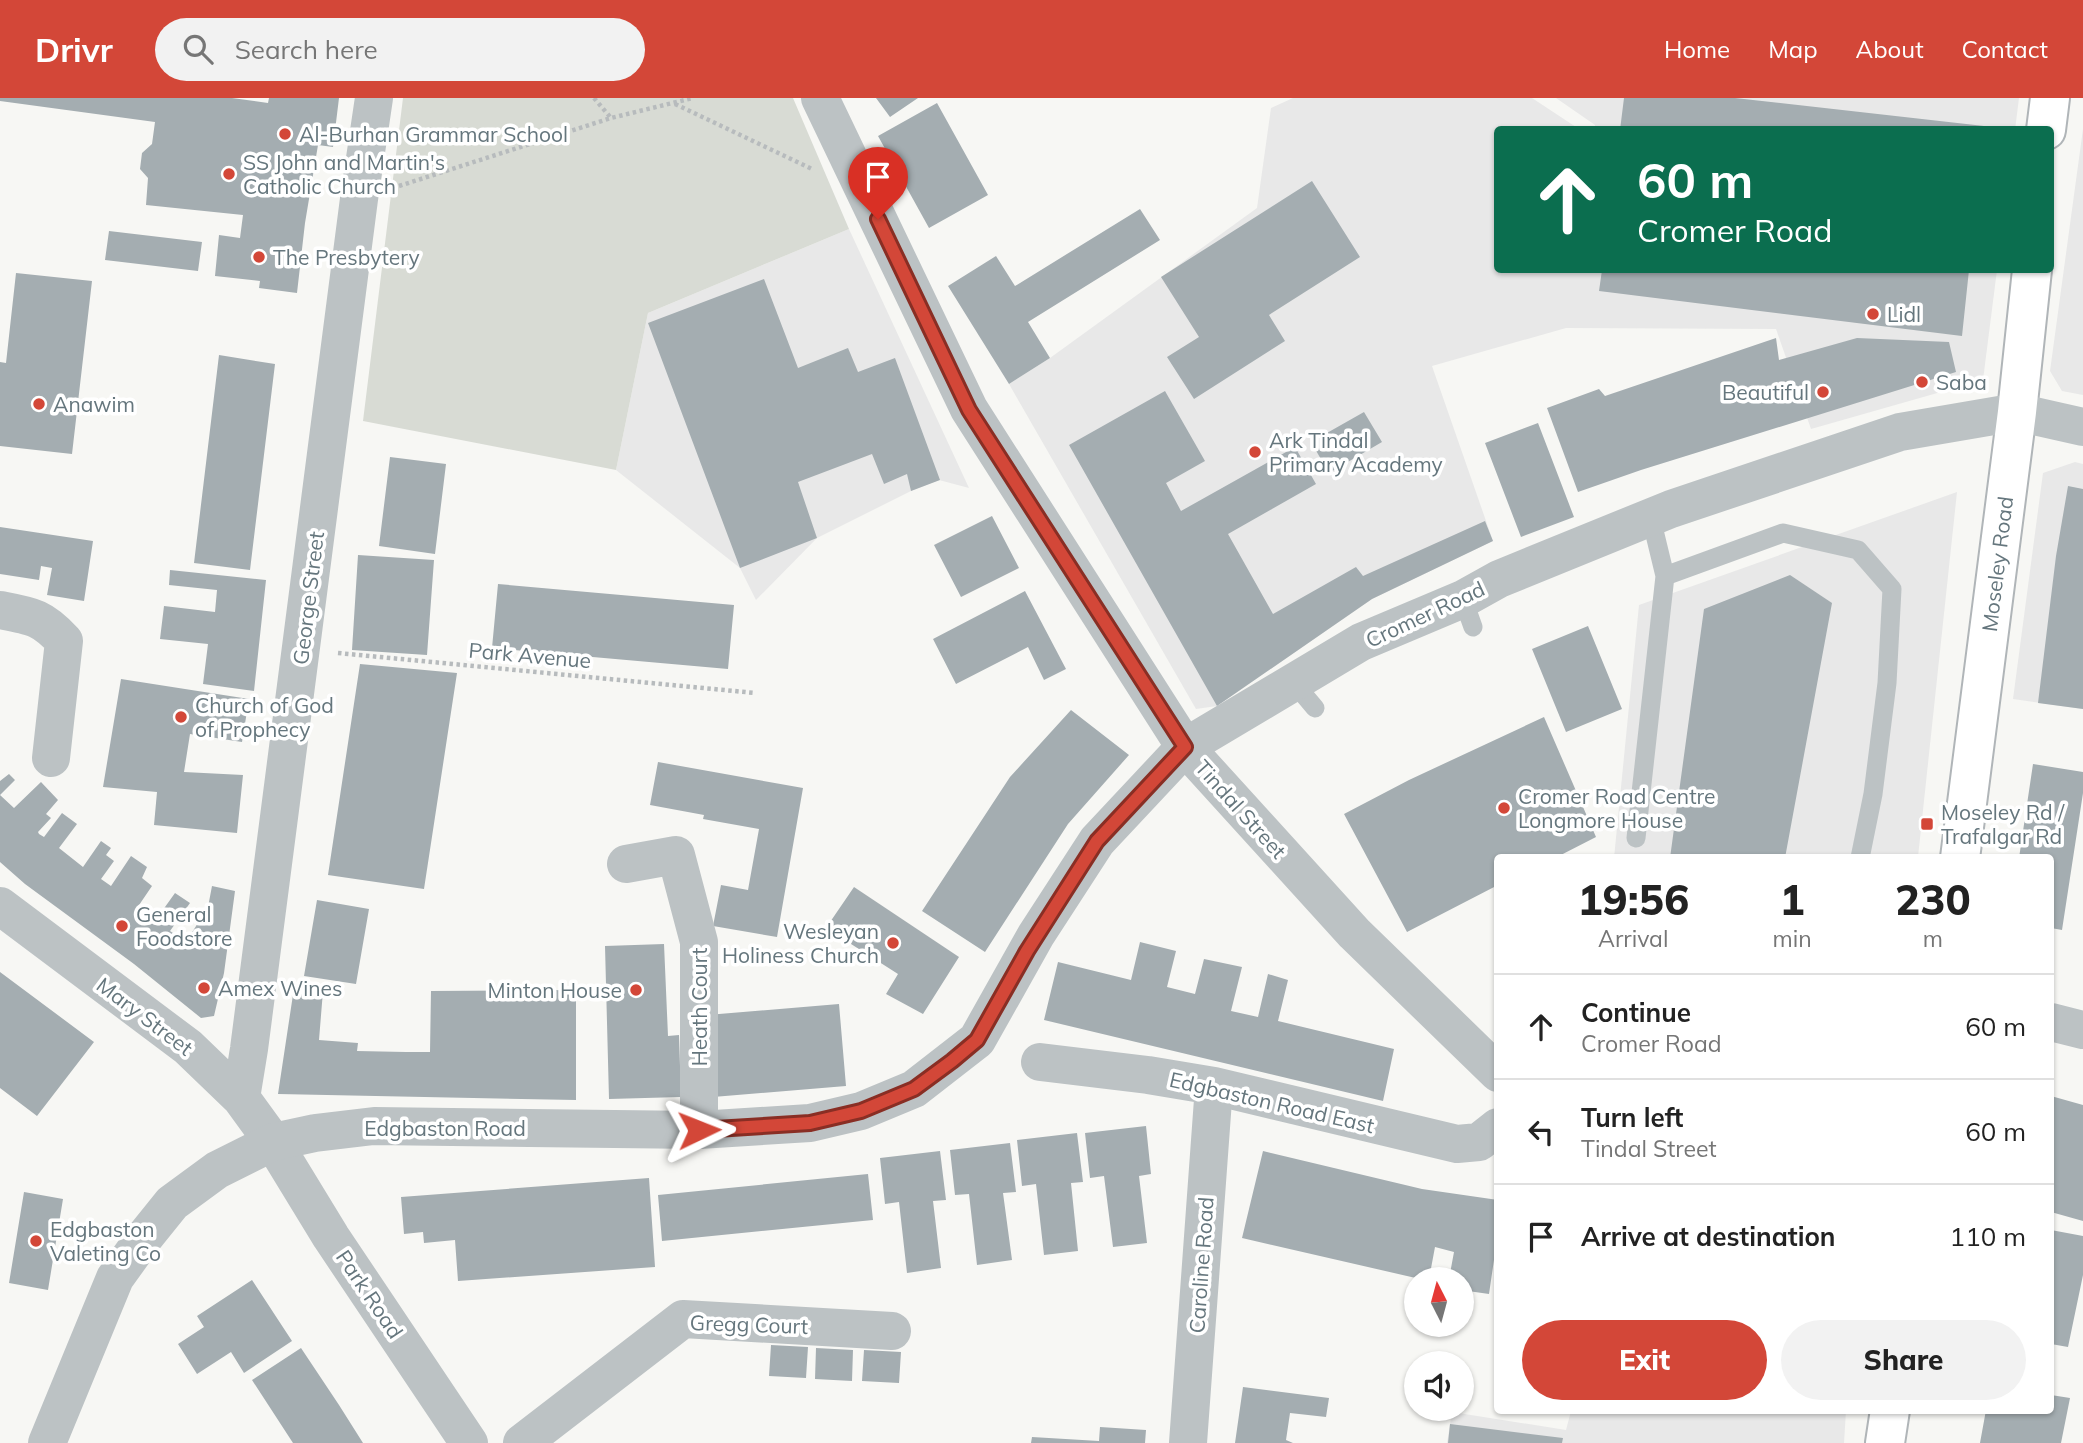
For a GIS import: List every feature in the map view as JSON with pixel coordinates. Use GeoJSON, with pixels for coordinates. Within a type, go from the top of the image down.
{"type":"FeatureCollection","features":[{"type":"Feature","properties":{"kind":"highway"},"geometry":{"type":"LineString","coordinates":[[2046,126],[2050,98]]}},
{"type":"Feature","properties":{"kind":"highway","name":"Moseley Road"},"geometry":{"type":"LineString","coordinates":[[1961,854],[2017,412],[2032,273]]}},
{"type":"Feature","properties":{"kind":"highway"},"geometry":{"type":"LineString","coordinates":[[1885,1443],[1889,1414]]}},
{"type":"Feature","properties":{"kind":"street","name":"George Street"},"geometry":{"type":"LineString","coordinates":[[240,1098],[249,1049],[374,98]]}},
{"type":"Feature","properties":{"kind":"street","name":"Tindal Street"},"geometry":{"type":"LineString","coordinates":[[820,98],[969,410],[1185,747],[1353,933],[1494,1069]]}},
{"type":"Feature","properties":{"kind":"street","name":"Cromer Road"},"geometry":{"type":"LineString","coordinates":[[981,1033],[1030,946],[1097,841],[1185,747],[1304,695],[1361,642],[1468,613],[1499,579],[1651,517],[1900,432],[2017,412]]}},
{"type":"Feature","properties":{"kind":"street"},"geometry":{"type":"LineString","coordinates":[[2017,412],[2083,427]]}},
{"type":"Feature","properties":{"kind":"street"},"geometry":{"type":"LineString","coordinates":[[0,611],[25,615],[47,623],[64,641],[51,758]]}},
{"type":"Feature","properties":{"kind":"street","name":"Heath Court"},"geometry":{"type":"LineString","coordinates":[[626,864],[676,855],[688,894],[699,942],[699,1130]]}},
{"type":"Feature","properties":{"kind":"street","name":"Mary Street"},"geometry":{"type":"LineString","coordinates":[[0,906],[188,1046],[240,1098],[274,1142]]}},
{"type":"Feature","properties":{"kind":"street"},"geometry":{"type":"LineString","coordinates":[[2054,1023],[2083,1030]]}},
{"type":"Feature","properties":{"kind":"street","name":"Edgbaston Road"},"geometry":{"type":"LineString","coordinates":[[47,1443],[115,1278],[143,1239],[172,1203],[216,1170],[274,1142],[315,1133],[374,1126],[699,1130],[810,1123],[861,1111],[914,1089],[961,1054],[981,1033]]}},
{"type":"Feature","properties":{"kind":"street","name":"Edgbaston Road East"},"geometry":{"type":"LineString","coordinates":[[1040,1062],[1214,1086],[1457,1144],[1479,1142],[1494,1130]]}},
{"type":"Feature","properties":{"kind":"street","name":"Caroline Road"},"geometry":{"type":"LineString","coordinates":[[1188,1443],[1214,1086]]}},
{"type":"Feature","properties":{"kind":"street","name":"Park Road"},"geometry":{"type":"LineString","coordinates":[[274,1142],[331,1237],[469,1443]]}},
{"type":"Feature","properties":{"kind":"street","name":"Gregg Court"},"geometry":{"type":"LineString","coordinates":[[522,1443],[683,1319],[892,1331]]}},
{"type":"Feature","properties":{"kind":"lane"},"geometry":{"type":"LineString","coordinates":[[1636,838],[1665,576],[1651,517]]}},
{"type":"Feature","properties":{"kind":"lane"},"geometry":{"type":"LineString","coordinates":[[1665,576],[1783,533],[1858,550],[1892,589],[1887,683],[1861,854]]}},
{"type":"Feature","properties":{"kind":"path"},"geometry":{"type":"LineString","coordinates":[[594,98],[611,118]]}},
{"type":"Feature","properties":{"kind":"path"},"geometry":{"type":"LineString","coordinates":[[359,199],[611,118],[693,98]]}},
{"type":"Feature","properties":{"kind":"path"},"geometry":{"type":"LineString","coordinates":[[674,104],[866,195]]}},
{"type":"Feature","properties":{"kind":"path","name":"Park Avenue"},"geometry":{"type":"LineString","coordinates":[[302,650],[755,693]]}},
{"type":"Feature","properties":{"kind":"shaded area"},"geometry":{"type":"Polygon","coordinates":[[[403,98],[793,98],[849,229],[648,313],[616,470],[363,421],[403,98]]]}},
{"type":"Feature","properties":{"kind":"shaded area","name":"Ark Tindal Primary Academy"},"geometry":{"type":"Polygon","coordinates":[[[1293,98],[1532,98],[1574,126],[1494,126],[1494,273],[1997,273],[1983,380],[1811,429],[1776,329],[1566,328],[1432,366],[1493,541],[1372,599],[1217,706],[1196,709],[1009,384],[1050,358],[1257,208],[1271,108],[1293,98]]]}},
{"type":"Feature","properties":{"kind":"shaded area"},"geometry":{"type":"Polygon","coordinates":[[[1556,98],[2019,98],[2016,126],[1595,125],[1556,98]]]}},
{"type":"Feature","properties":{"kind":"shaded area"},"geometry":{"type":"Polygon","coordinates":[[[2083,129],[2083,395],[2062,391],[2050,371],[2083,129]]]}},
{"type":"Feature","properties":{"kind":"shaded area"},"geometry":{"type":"Polygon","coordinates":[[[849,229],[969,488],[939,480],[817,538],[756,600],[740,568],[616,470],[648,313],[849,229]]]}},
{"type":"Feature","properties":{"kind":"shaded area"},"geometry":{"type":"Polygon","coordinates":[[[2075,462],[2083,464],[2083,709],[2013,699],[2043,473],[2075,462]]]}},
{"type":"Feature","properties":{"kind":"shaded area"},"geometry":{"type":"Polygon","coordinates":[[[1957,492],[1918,854],[1614,854],[1639,605],[1957,492]]]}},
{"type":"Feature","properties":{"kind":"shaded area"},"geometry":{"type":"Polygon","coordinates":[[[1570,1414],[1846,1414],[1844,1443],[1447,1443],[1451,1421],[1474,1421],[1474,1415],[1566,1430],[1570,1414]]]}},
{"type":"Feature","properties":{"kind":"building"},"geometry":{"type":"Polygon","coordinates":[[[0,98],[232,98],[268,103],[269,98],[339,98],[333,147],[318,145],[297,293],[259,288],[260,281],[215,276],[219,235],[240,238],[243,215],[146,205],[148,178],[140,169],[142,153],[152,144],[155,122],[0,101],[0,98]]]}},
{"type":"Feature","properties":{"kind":"building"},"geometry":{"type":"Polygon","coordinates":[[[876,98],[918,98],[890,117],[876,98]]]}},
{"type":"Feature","properties":{"kind":"building"},"geometry":{"type":"Polygon","coordinates":[[[1624,98],[1735,98],[1984,126],[1620,126],[1624,98]]]}},
{"type":"Feature","properties":{"kind":"building"},"geometry":{"type":"Polygon","coordinates":[[[937,103],[988,195],[929,228],[878,136],[937,103]]]}},
{"type":"Feature","properties":{"kind":"building"},"geometry":{"type":"Polygon","coordinates":[[[1312,181],[1360,257],[1269,315],[1285,341],[1194,399],[1167,357],[1199,337],[1161,277],[1312,181]]]}},
{"type":"Feature","properties":{"kind":"building"},"geometry":{"type":"Polygon","coordinates":[[[1140,209],[1160,240],[1028,322],[1050,358],[1009,384],[948,286],[996,256],[1015,286],[1140,209]]]}},
{"type":"Feature","properties":{"kind":"building"},"geometry":{"type":"Polygon","coordinates":[[[109,231],[202,242],[198,271],[105,260],[109,231]]]}},
{"type":"Feature","properties":{"kind":"building","name":"Anawim"},"geometry":{"type":"Polygon","coordinates":[[[16,273],[92,281],[72,454],[0,446],[0,362],[6,363],[16,273]]]}},
{"type":"Feature","properties":{"kind":"building","name":"Lidl"},"geometry":{"type":"Polygon","coordinates":[[[1602,273],[1969,273],[1962,336],[1599,291],[1602,273]]]}},
{"type":"Feature","properties":{"kind":"building"},"geometry":{"type":"Polygon","coordinates":[[[764,279],[798,368],[848,348],[858,372],[895,358],[940,480],[911,491],[907,474],[884,484],[872,454],[798,482],[817,538],[740,568],[648,323],[764,279]]]}},
{"type":"Feature","properties":{"kind":"building"},"geometry":{"type":"Polygon","coordinates":[[[1776,338],[1779,360],[1857,338],[1949,342],[1956,372],[1578,492],[1547,408],[1599,389],[1605,396],[1776,338]]]}},
{"type":"Feature","properties":{"kind":"building"},"geometry":{"type":"Polygon","coordinates":[[[219,355],[275,364],[250,570],[194,563],[219,355]]]}},
{"type":"Feature","properties":{"kind":"building"},"geometry":{"type":"Polygon","coordinates":[[[1165,391],[1205,461],[1166,483],[1181,511],[1295,447],[1316,484],[1228,534],[1273,614],[1356,567],[1363,576],[1485,521],[1493,541],[1372,599],[1217,706],[1069,445],[1165,391]]]}},
{"type":"Feature","properties":{"kind":"building"},"geometry":{"type":"Polygon","coordinates":[[[1364,412],[1382,442],[1329,473],[1311,442],[1364,412]]]}},
{"type":"Feature","properties":{"kind":"building"},"geometry":{"type":"Polygon","coordinates":[[[1538,423],[1574,517],[1521,537],[1485,443],[1538,423]]]}},
{"type":"Feature","properties":{"kind":"building"},"geometry":{"type":"Polygon","coordinates":[[[390,457],[446,464],[435,554],[379,546],[390,457]]]}},
{"type":"Feature","properties":{"kind":"building"},"geometry":{"type":"Polygon","coordinates":[[[2068,486],[2083,489],[2083,709],[2038,703],[2056,556],[2068,486]]]}},
{"type":"Feature","properties":{"kind":"building"},"geometry":{"type":"Polygon","coordinates":[[[992,516],[1019,568],[961,597],[934,545],[992,516]]]}},
{"type":"Feature","properties":{"kind":"building"},"geometry":{"type":"Polygon","coordinates":[[[0,527],[93,541],[84,601],[47,595],[52,568],[41,566],[39,580],[0,574],[0,527]]]}},
{"type":"Feature","properties":{"kind":"building"},"geometry":{"type":"Polygon","coordinates":[[[358,555],[434,560],[427,655],[352,650],[358,555]]]}},
{"type":"Feature","properties":{"kind":"building"},"geometry":{"type":"Polygon","coordinates":[[[170,570],[266,580],[254,691],[203,684],[208,644],[160,639],[164,606],[215,612],[217,590],[169,585],[170,570]]]}},
{"type":"Feature","properties":{"kind":"building"},"geometry":{"type":"Polygon","coordinates":[[[1790,575],[1832,603],[1786,854],[1671,854],[1704,609],[1790,575]]]}},
{"type":"Feature","properties":{"kind":"building"},"geometry":{"type":"Polygon","coordinates":[[[498,584],[734,605],[728,669],[492,648],[498,584]]]}},
{"type":"Feature","properties":{"kind":"building"},"geometry":{"type":"Polygon","coordinates":[[[1025,591],[1066,669],[1044,680],[1028,647],[956,684],[933,639],[1025,591]]]}},
{"type":"Feature","properties":{"kind":"building"},"geometry":{"type":"Polygon","coordinates":[[[1588,626],[1622,709],[1566,732],[1532,649],[1588,626]]]}},
{"type":"Feature","properties":{"kind":"building"},"geometry":{"type":"Polygon","coordinates":[[[360,664],[457,673],[424,889],[328,875],[360,664]]]}},
{"type":"Feature","properties":{"kind":"building"},"geometry":{"type":"Polygon","coordinates":[[[121,679],[249,699],[242,742],[190,734],[184,772],[243,775],[237,833],[154,825],[157,792],[103,787],[121,679]]]}},
{"type":"Feature","properties":{"kind":"building"},"geometry":{"type":"Polygon","coordinates":[[[1071,710],[1129,755],[1068,824],[985,952],[922,911],[1010,777],[1071,710]]]}},
{"type":"Feature","properties":{"kind":"building","name":"Cromer Road Centre Longmore House"},"geometry":{"type":"Polygon","coordinates":[[[1544,717],[1596,837],[1563,854],[1494,854],[1494,887],[1407,932],[1344,814],[1409,780],[1544,717]]]}},
{"type":"Feature","properties":{"kind":"building"},"geometry":{"type":"Polygon","coordinates":[[[658,762],[803,788],[777,937],[713,926],[721,885],[748,890],[759,829],[703,819],[704,815],[650,805],[658,762]]]}},
{"type":"Feature","properties":{"kind":"building"},"geometry":{"type":"Polygon","coordinates":[[[2033,764],[2083,772],[2083,793],[2062,930],[2054,929],[2054,854],[2020,854],[2033,764]]]}},
{"type":"Feature","properties":{"kind":"building"},"geometry":{"type":"Polygon","coordinates":[[[9,774],[15,780],[0,795],[0,781],[9,774]]]}},
{"type":"Feature","properties":{"kind":"building"},"geometry":{"type":"Polygon","coordinates":[[[41,782],[58,800],[46,814],[51,818],[39,834],[44,837],[62,813],[77,824],[59,848],[83,867],[101,841],[111,848],[106,855],[114,861],[101,879],[111,886],[131,856],[147,867],[142,878],[152,886],[137,908],[155,921],[175,893],[190,903],[170,931],[186,942],[208,907],[212,886],[235,891],[224,973],[214,1016],[201,1018],[0,862],[0,795],[14,808],[41,782]]]}},
{"type":"Feature","properties":{"kind":"building","name":"Wesleyan Holiness Church"},"geometry":{"type":"Polygon","coordinates":[[[854,887],[959,957],[923,1014],[886,994],[898,974],[826,928],[854,887]]]}},
{"type":"Feature","properties":{"kind":"building"},"geometry":{"type":"Polygon","coordinates":[[[317,900],[369,909],[356,984],[304,976],[317,900]]]}},
{"type":"Feature","properties":{"kind":"building"},"geometry":{"type":"Polygon","coordinates":[[[1140,942],[1176,951],[1167,987],[1195,994],[1204,959],[1242,967],[1231,1011],[1258,1017],[1268,974],[1288,980],[1278,1021],[1394,1049],[1383,1101],[1044,1020],[1058,962],[1131,980],[1140,942]]]}},
{"type":"Feature","properties":{"kind":"building","name":"Minton House"},"geometry":{"type":"Polygon","coordinates":[[[664,944],[668,1036],[679,1035],[681,1097],[609,1099],[605,946],[664,944]]]}},
{"type":"Feature","properties":{"kind":"building"},"geometry":{"type":"Polygon","coordinates":[[[0,972],[94,1042],[37,1116],[0,1088],[0,972]]]}},
{"type":"Feature","properties":{"kind":"building"},"geometry":{"type":"Polygon","coordinates":[[[294,988],[323,991],[319,1040],[358,1043],[357,1051],[406,1052],[430,1052],[431,991],[576,990],[576,1100],[278,1094],[294,988]]]}},
{"type":"Feature","properties":{"kind":"building"},"geometry":{"type":"Polygon","coordinates":[[[839,1004],[846,1086],[713,1097],[707,1015],[839,1004]]]}},
{"type":"Feature","properties":{"kind":"building"},"geometry":{"type":"Polygon","coordinates":[[[2054,1097],[2083,1105],[2083,1221],[2054,1213],[2054,1097]]]}},
{"type":"Feature","properties":{"kind":"building"},"geometry":{"type":"Polygon","coordinates":[[[1146,1126],[1151,1174],[1139,1176],[1147,1243],[1113,1247],[1104,1176],[1090,1178],[1085,1133],[1146,1126]]]}},
{"type":"Feature","properties":{"kind":"building"},"geometry":{"type":"Polygon","coordinates":[[[1077,1133],[1083,1182],[1071,1183],[1078,1251],[1044,1255],[1036,1184],[1022,1186],[1017,1140],[1077,1133]]]}},
{"type":"Feature","properties":{"kind":"building"},"geometry":{"type":"Polygon","coordinates":[[[1010,1143],[1016,1192],[1003,1193],[1012,1260],[977,1265],[969,1194],[955,1195],[950,1150],[1010,1143]]]}},
{"type":"Feature","properties":{"kind":"building"},"geometry":{"type":"Polygon","coordinates":[[[940,1151],[946,1200],[933,1201],[941,1268],[907,1273],[899,1202],[885,1204],[880,1158],[940,1151]]]}},
{"type":"Feature","properties":{"kind":"building"},"geometry":{"type":"Polygon","coordinates":[[[1263,1151],[1422,1189],[1494,1199],[1494,1260],[1489,1294],[1474,1292],[1474,1267],[1451,1267],[1454,1252],[1435,1247],[1431,1267],[1404,1267],[1404,1275],[1242,1238],[1263,1151]]]}},
{"type":"Feature","properties":{"kind":"building"},"geometry":{"type":"Polygon","coordinates":[[[868,1174],[873,1220],[662,1241],[658,1195],[868,1174]]]}},
{"type":"Feature","properties":{"kind":"building"},"geometry":{"type":"Polygon","coordinates":[[[649,1178],[655,1267],[458,1281],[455,1240],[424,1243],[423,1232],[404,1234],[401,1197],[649,1178]]]}},
{"type":"Feature","properties":{"kind":"building","name":"Edgbaston Valeting Co"},"geometry":{"type":"Polygon","coordinates":[[[24,1192],[63,1199],[48,1290],[9,1283],[24,1192]]]}},
{"type":"Feature","properties":{"kind":"building"},"geometry":{"type":"Polygon","coordinates":[[[2054,1231],[2083,1236],[2083,1275],[2068,1347],[2054,1345],[2054,1231]]]}},
{"type":"Feature","properties":{"kind":"building"},"geometry":{"type":"Polygon","coordinates":[[[252,1280],[292,1341],[244,1373],[231,1352],[197,1374],[178,1344],[204,1327],[197,1316],[252,1280]]]}},
{"type":"Feature","properties":{"kind":"building"},"geometry":{"type":"Polygon","coordinates":[[[771,1345],[808,1347],[806,1378],[769,1376],[771,1345]]]}},
{"type":"Feature","properties":{"kind":"building"},"geometry":{"type":"Polygon","coordinates":[[[301,1348],[363,1443],[293,1443],[252,1380],[301,1348]]]}},
{"type":"Feature","properties":{"kind":"building"},"geometry":{"type":"Polygon","coordinates":[[[816,1348],[853,1350],[852,1381],[815,1379],[816,1348]]]}},
{"type":"Feature","properties":{"kind":"building"},"geometry":{"type":"Polygon","coordinates":[[[864,1350],[901,1352],[899,1383],[862,1381],[864,1350]]]}},
{"type":"Feature","properties":{"kind":"building"},"geometry":{"type":"Polygon","coordinates":[[[1243,1387],[1329,1398],[1326,1417],[1290,1413],[1286,1440],[1293,1443],[1235,1443],[1243,1387]]]}},
{"type":"Feature","properties":{"kind":"building"},"geometry":{"type":"Polygon","coordinates":[[[2054,1395],[2070,1398],[2061,1443],[1980,1443],[1985,1414],[2054,1414],[2054,1395]]]}},
{"type":"Feature","properties":{"kind":"building"},"geometry":{"type":"Polygon","coordinates":[[[1450,1424],[1563,1438],[1562,1443],[1448,1443],[1450,1424]]]}},
{"type":"Feature","properties":{"kind":"building"},"geometry":{"type":"Polygon","coordinates":[[[1100,1427],[1146,1430],[1145,1443],[1031,1443],[1032,1437],[1099,1441],[1100,1427]]]}},
{"type":"Feature","properties":{"kind":"place","name":"Al-Burhan Grammar School"},"geometry":{"type":"Point","coordinates":[285,134]}},
{"type":"Feature","properties":{"kind":"place","name":"SS John and Martin's Catholic Church"},"geometry":{"type":"Point","coordinates":[229,174]}},
{"type":"Feature","properties":{"kind":"place","name":"The Presbytery"},"geometry":{"type":"Point","coordinates":[259,257]}},
{"type":"Feature","properties":{"kind":"place","name":"Lidl"},"geometry":{"type":"Point","coordinates":[1873,314]}},
{"type":"Feature","properties":{"kind":"place","name":"Saba"},"geometry":{"type":"Point","coordinates":[1922,382]}},
{"type":"Feature","properties":{"kind":"place","name":"Beautiful"},"geometry":{"type":"Point","coordinates":[1823,392]}},
{"type":"Feature","properties":{"kind":"place","name":"Anawim"},"geometry":{"type":"Point","coordinates":[39,404]}},
{"type":"Feature","properties":{"kind":"place","name":"Ark Tindal Primary Academy"},"geometry":{"type":"Point","coordinates":[1255,452]}},
{"type":"Feature","properties":{"kind":"place","name":"Church of God of Prophecy"},"geometry":{"type":"Point","coordinates":[181,717]}},
{"type":"Feature","properties":{"kind":"place","name":"Cromer Road Centre Longmore House"},"geometry":{"type":"Point","coordinates":[1504,808]}},
{"type":"Feature","properties":{"kind":"place","name":"Moseley Rd / Trafalgar Rd"},"geometry":{"type":"Point","coordinates":[1927,824]}},
{"type":"Feature","properties":{"kind":"place","name":"General Foodstore"},"geometry":{"type":"Point","coordinates":[122,926]}},
{"type":"Feature","properties":{"kind":"place","name":"Wesleyan Holiness Church"},"geometry":{"type":"Point","coordinates":[893,943]}},
{"type":"Feature","properties":{"kind":"place","name":"Amex Wines"},"geometry":{"type":"Point","coordinates":[204,988]}},
{"type":"Feature","properties":{"kind":"place","name":"Minton House"},"geometry":{"type":"Point","coordinates":[636,990]}},
{"type":"Feature","properties":{"kind":"place","name":"Edgbaston Valeting Co"},"geometry":{"type":"Point","coordinates":[36,1241]}},
{"type":"Feature","properties":{"kind":"route"},"geometry":{"type":"LineString","coordinates":[[699,1130],[810,1123],[861,1111],[914,1089],[952,1061],[977,1040],[1027,951],[1097,841],[1185,747],[969,410],[878,219]]}}]}
